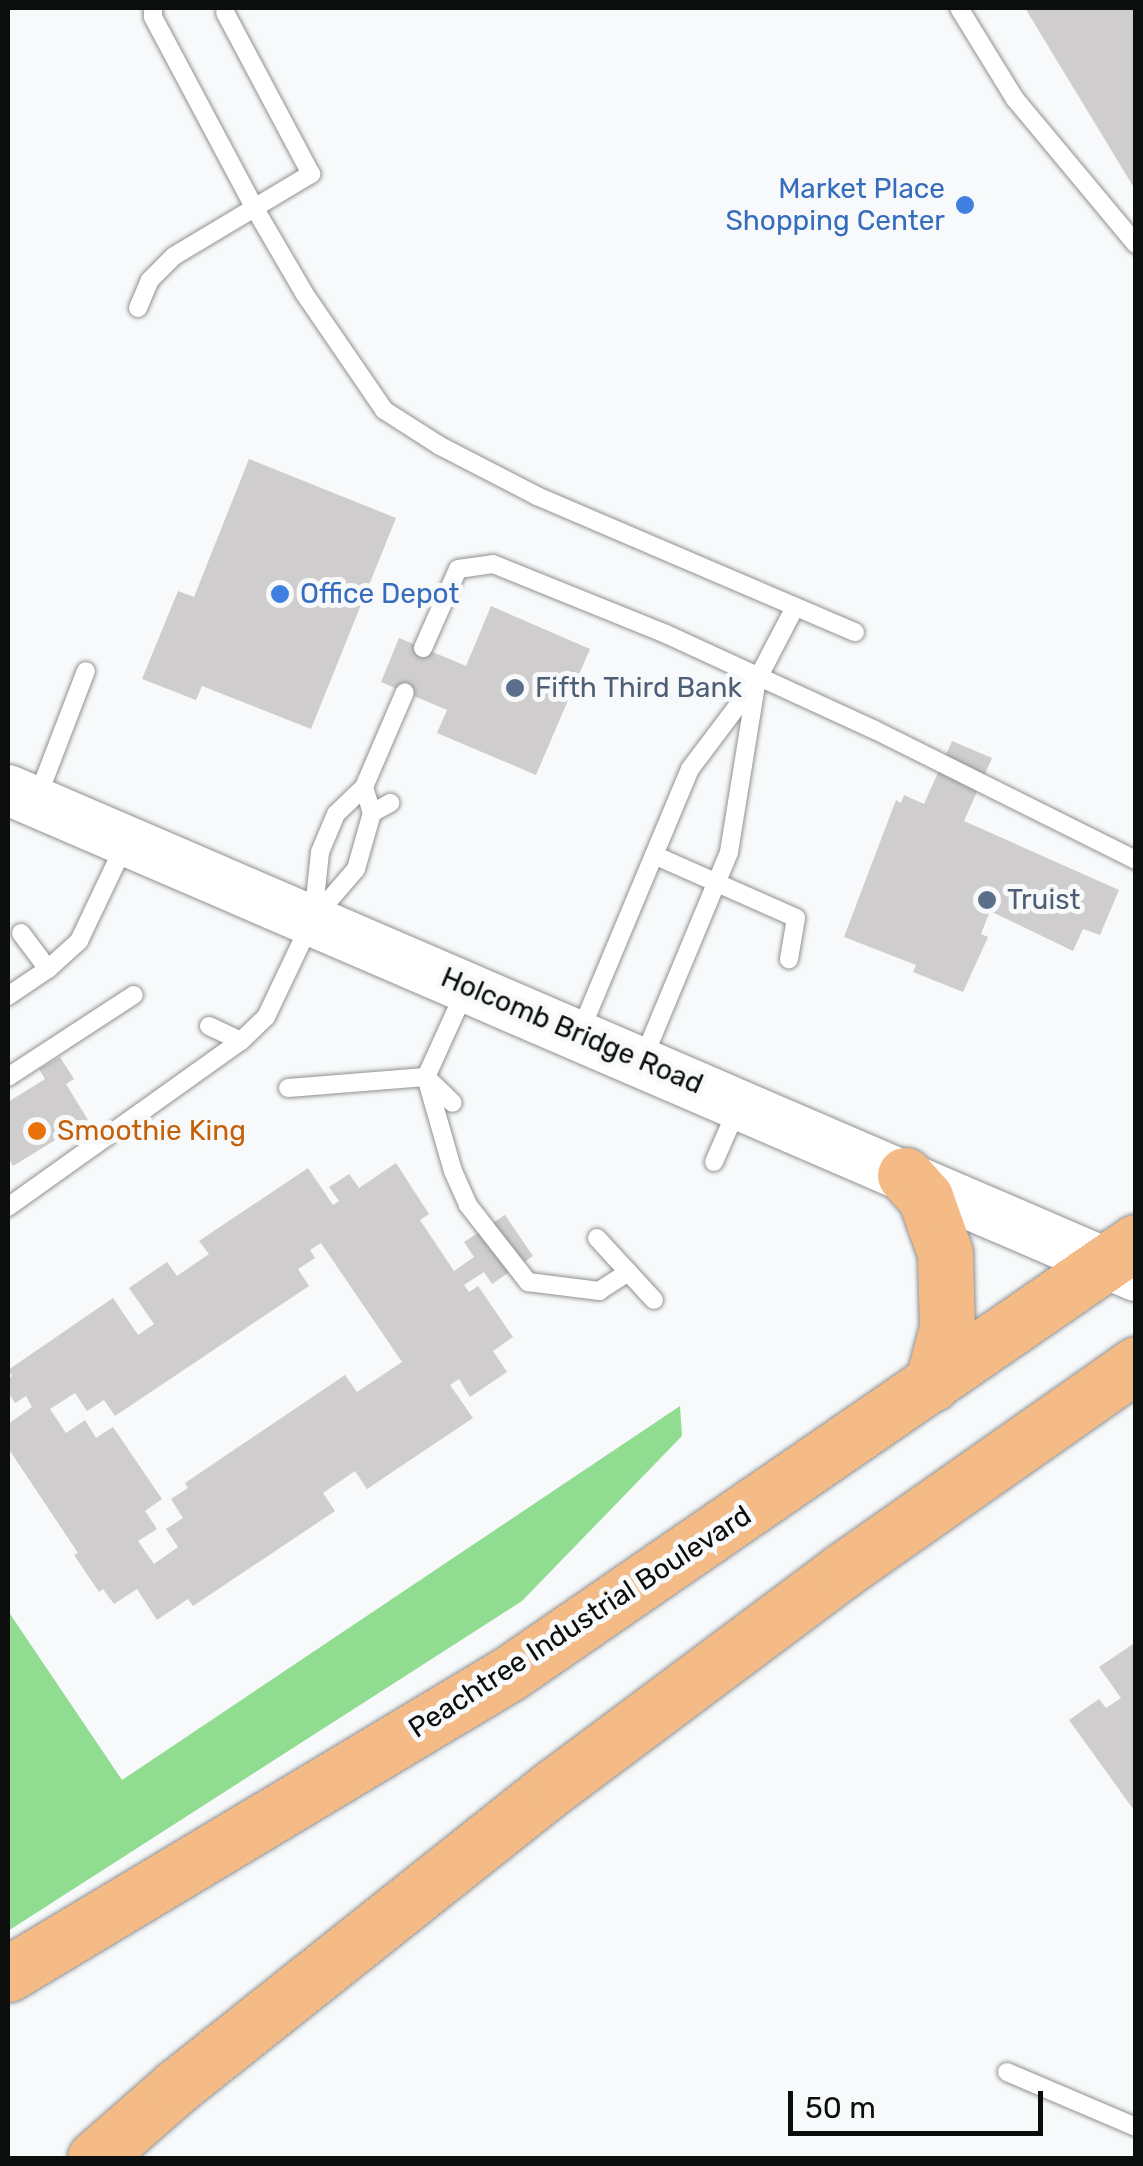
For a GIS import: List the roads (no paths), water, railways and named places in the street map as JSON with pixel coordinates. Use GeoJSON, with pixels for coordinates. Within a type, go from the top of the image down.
{"type":"FeatureCollection","features":[{"type":"Feature","properties":{"kind":"highway"},"geometry":{"type":"LineString","coordinates":[[905,1175],[925,1198],[945,1253],[946,1328],[932,1384]]}},
{"type":"Feature","properties":{"kind":"highway","name":"Peachtree Industrial Boulevard"},"geometry":{"type":"LineString","coordinates":[[8,1974],[510,1673],[932,1384],[1126,1260]]}},
{"type":"Feature","properties":{"kind":"highway"},"geometry":{"type":"LineString","coordinates":[[95,2158],[190,2075],[556,1785],[842,1570],[1136,1364]]}},
{"type":"Feature","properties":{"kind":"highway"},"geometry":{"type":"LineString","coordinates":[[1068,1412],[1136,1398]]}},
{"type":"Feature","properties":{"kind":"main road","name":"Holcomb Bridge Road"},"geometry":{"type":"LineString","coordinates":[[22,795],[905,1175],[1126,1260]]}},
{"type":"Feature","properties":{"kind":"lane"},"geometry":{"type":"LineString","coordinates":[[153,8],[153,17],[254,207],[304,294],[384,410],[440,446],[537,496],[855,632]]}},
{"type":"Feature","properties":{"kind":"lane"},"geometry":{"type":"LineString","coordinates":[[959,8],[1015,99],[1136,244]]}},
{"type":"Feature","properties":{"kind":"lane"},"geometry":{"type":"LineString","coordinates":[[138,308],[150,280],[174,256],[311,174],[225,12]]}},
{"type":"Feature","properties":{"kind":"lane"},"geometry":{"type":"LineString","coordinates":[[423,648],[458,569],[494,564],[666,634],[758,680],[873,729],[1136,860]]}},
{"type":"Feature","properties":{"kind":"lane"},"geometry":{"type":"LineString","coordinates":[[579,1034],[690,770],[758,680],[795,607]]}},
{"type":"Feature","properties":{"kind":"lane"},"geometry":{"type":"LineString","coordinates":[[22,795],[86,671]]}},
{"type":"Feature","properties":{"kind":"lane"},"geometry":{"type":"LineString","coordinates":[[642,1061],[729,852],[758,680]]}},
{"type":"Feature","properties":{"kind":"lane"},"geometry":{"type":"LineString","coordinates":[[312,920],[320,852],[336,814],[364,787],[405,692]]}},
{"type":"Feature","properties":{"kind":"lane"},"geometry":{"type":"LineString","coordinates":[[8,1207],[241,1041],[266,1017],[312,920],[356,869],[372,813],[364,787]]}},
{"type":"Feature","properties":{"kind":"lane"},"geometry":{"type":"LineString","coordinates":[[372,813],[390,803]]}},
{"type":"Feature","properties":{"kind":"lane"},"geometry":{"type":"LineString","coordinates":[[8,996],[48,969],[79,940],[126,840]]}},
{"type":"Feature","properties":{"kind":"lane"},"geometry":{"type":"LineString","coordinates":[[654,855],[796,918],[789,959]]}},
{"type":"Feature","properties":{"kind":"lane"},"geometry":{"type":"LineString","coordinates":[[21,933],[48,969]]}},
{"type":"Feature","properties":{"kind":"lane"},"geometry":{"type":"LineString","coordinates":[[468,986],[426,1077],[452,1172],[468,1205],[528,1282],[599,1290],[628,1272]]}},
{"type":"Feature","properties":{"kind":"lane"},"geometry":{"type":"LineString","coordinates":[[8,1077],[134,995]]}},
{"type":"Feature","properties":{"kind":"lane"},"geometry":{"type":"LineString","coordinates":[[209,1026],[241,1041]]}},
{"type":"Feature","properties":{"kind":"lane"},"geometry":{"type":"LineString","coordinates":[[288,1088],[426,1077],[453,1102]]}},
{"type":"Feature","properties":{"kind":"lane"},"geometry":{"type":"LineString","coordinates":[[714,1162],[740,1103]]}},
{"type":"Feature","properties":{"kind":"lane"},"geometry":{"type":"LineString","coordinates":[[597,1238],[654,1300]]}},
{"type":"Feature","properties":{"kind":"lane"},"geometry":{"type":"LineString","coordinates":[[1007,2072],[1136,2127]]}},
{"type":"Feature","properties":{"kind":"place","name":"Market Place Shopping Center"},"geometry":{"type":"Point","coordinates":[965,205]}},
{"type":"Feature","properties":{"kind":"place","name":"Office Depot"},"geometry":{"type":"Point","coordinates":[280,594]}},
{"type":"Feature","properties":{"kind":"place","name":"Fifth Third Bank"},"geometry":{"type":"Point","coordinates":[515,688]}},
{"type":"Feature","properties":{"kind":"place","name":"Truist"},"geometry":{"type":"Point","coordinates":[987,900]}},
{"type":"Feature","properties":{"kind":"place","name":"Smoothie King"},"geometry":{"type":"Point","coordinates":[37,1131]}}]}
